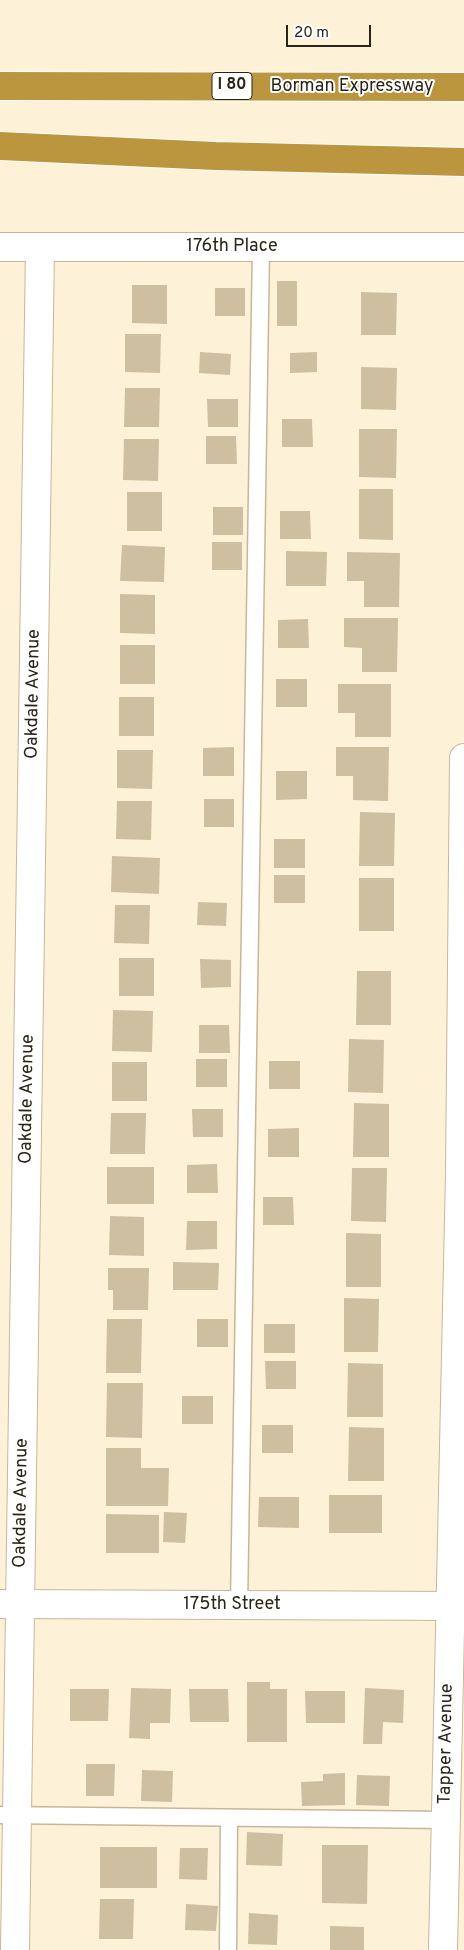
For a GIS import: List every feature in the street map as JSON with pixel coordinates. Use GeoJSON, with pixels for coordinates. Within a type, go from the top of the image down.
{"type":"FeatureCollection","features":[{"type":"Feature","properties":{"kind":"highway","name":"Borman Expressway"},"geometry":{"type":"LineString","coordinates":[[0,86],[464,87]]}},
{"type":"Feature","properties":{"kind":"highway"},"geometry":{"type":"LineString","coordinates":[[0,146],[215,156],[464,162]]}},
{"type":"Feature","properties":{"kind":"street","name":"176th Place"},"geometry":{"type":"LineString","coordinates":[[0,247],[464,248]]}},
{"type":"Feature","properties":{"kind":"street","name":"Oakdale Avenue"},"geometry":{"type":"LineString","coordinates":[[15,1950],[8,1815],[10,1604],[40,247]]}},
{"type":"Feature","properties":{"kind":"street","name":"Tapper Avenue"},"geometry":{"type":"LineString","coordinates":[[443,1950],[452,1807],[457,1606],[464,758]]}},
{"type":"Feature","properties":{"kind":"street","name":"175th Street"},"geometry":{"type":"LineString","coordinates":[[10,1604],[457,1606]]}},
{"type":"Feature","properties":{"kind":"lane"},"geometry":{"type":"LineString","coordinates":[[239,1605],[261,248]]}},
{"type":"Feature","properties":{"kind":"lane"},"geometry":{"type":"LineString","coordinates":[[8,1815],[229,1818],[452,1807]]}},
{"type":"Feature","properties":{"kind":"lane"},"geometry":{"type":"LineString","coordinates":[[228,1950],[229,1818]]}},
{"type":"Feature","properties":{"kind":"building"},"geometry":{"type":"Polygon","coordinates":[[[277,281],[297,281],[297,326],[277,326],[277,281]]]}},
{"type":"Feature","properties":{"kind":"building"},"geometry":{"type":"Polygon","coordinates":[[[132,285],[167,285],[167,324],[132,323],[132,285]]]}},
{"type":"Feature","properties":{"kind":"building"},"geometry":{"type":"Polygon","coordinates":[[[215,288],[245,288],[245,316],[215,316],[215,288]]]}},
{"type":"Feature","properties":{"kind":"building"},"geometry":{"type":"Polygon","coordinates":[[[361,292],[397,293],[396,335],[361,335],[361,292]]]}},
{"type":"Feature","properties":{"kind":"building"},"geometry":{"type":"Polygon","coordinates":[[[125,334],[161,334],[160,373],[125,372],[125,334]]]}},
{"type":"Feature","properties":{"kind":"building"},"geometry":{"type":"Polygon","coordinates":[[[200,352],[231,354],[230,375],[199,373],[200,352]]]}},
{"type":"Feature","properties":{"kind":"building"},"geometry":{"type":"Polygon","coordinates":[[[317,352],[317,372],[290,373],[290,353],[317,352]]]}},
{"type":"Feature","properties":{"kind":"building"},"geometry":{"type":"Polygon","coordinates":[[[361,367],[397,368],[396,410],[361,409],[361,367]]]}},
{"type":"Feature","properties":{"kind":"building"},"geometry":{"type":"Polygon","coordinates":[[[125,388],[160,388],[159,427],[124,427],[125,388]]]}},
{"type":"Feature","properties":{"kind":"building"},"geometry":{"type":"Polygon","coordinates":[[[207,399],[238,399],[238,427],[208,427],[207,399]]]}},
{"type":"Feature","properties":{"kind":"building"},"geometry":{"type":"Polygon","coordinates":[[[282,419],[312,419],[313,447],[282,447],[282,419]]]}},
{"type":"Feature","properties":{"kind":"building"},"geometry":{"type":"Polygon","coordinates":[[[359,429],[397,429],[396,478],[359,477],[359,429]]]}},
{"type":"Feature","properties":{"kind":"building"},"geometry":{"type":"Polygon","coordinates":[[[206,436],[236,436],[237,464],[206,464],[206,436]]]}},
{"type":"Feature","properties":{"kind":"building"},"geometry":{"type":"Polygon","coordinates":[[[124,439],[159,439],[158,481],[123,480],[124,439]]]}},
{"type":"Feature","properties":{"kind":"building"},"geometry":{"type":"Polygon","coordinates":[[[359,489],[393,489],[393,540],[359,539],[359,489]]]}},
{"type":"Feature","properties":{"kind":"building"},"geometry":{"type":"Polygon","coordinates":[[[127,492],[162,492],[162,531],[127,531],[127,492]]]}},
{"type":"Feature","properties":{"kind":"building"},"geometry":{"type":"Polygon","coordinates":[[[213,507],[243,507],[243,535],[213,535],[213,507]]]}},
{"type":"Feature","properties":{"kind":"building"},"geometry":{"type":"Polygon","coordinates":[[[280,511],[310,511],[311,539],[280,539],[280,511]]]}},
{"type":"Feature","properties":{"kind":"building"},"geometry":{"type":"Polygon","coordinates":[[[212,542],[242,542],[242,570],[212,570],[212,542]]]}},
{"type":"Feature","properties":{"kind":"building"},"geometry":{"type":"Polygon","coordinates":[[[122,545],[165,547],[164,582],[120,581],[122,545]]]}},
{"type":"Feature","properties":{"kind":"building"},"geometry":{"type":"Polygon","coordinates":[[[286,551],[327,552],[326,586],[286,586],[286,551]]]}},
{"type":"Feature","properties":{"kind":"building"},"geometry":{"type":"Polygon","coordinates":[[[347,552],[400,553],[399,607],[364,607],[364,581],[347,581],[347,552]]]}},
{"type":"Feature","properties":{"kind":"building"},"geometry":{"type":"Polygon","coordinates":[[[120,594],[155,595],[155,634],[120,633],[120,594]]]}},
{"type":"Feature","properties":{"kind":"building"},"geometry":{"type":"Polygon","coordinates":[[[344,618],[398,618],[397,672],[362,672],[362,648],[344,647],[344,618]]]}},
{"type":"Feature","properties":{"kind":"building"},"geometry":{"type":"Polygon","coordinates":[[[308,619],[309,648],[278,648],[278,620],[308,619]]]}},
{"type":"Feature","properties":{"kind":"building"},"geometry":{"type":"Polygon","coordinates":[[[120,645],[155,645],[155,684],[120,684],[120,645]]]}},
{"type":"Feature","properties":{"kind":"building"},"geometry":{"type":"Polygon","coordinates":[[[276,679],[307,679],[307,707],[276,707],[276,679]]]}},
{"type":"Feature","properties":{"kind":"building"},"geometry":{"type":"Polygon","coordinates":[[[338,684],[391,684],[391,737],[355,737],[355,713],[338,713],[338,684]]]}},
{"type":"Feature","properties":{"kind":"building"},"geometry":{"type":"Polygon","coordinates":[[[119,697],[154,697],[154,736],[119,736],[119,697]]]}},
{"type":"Feature","properties":{"kind":"building"},"geometry":{"type":"Polygon","coordinates":[[[234,747],[234,776],[203,776],[203,748],[234,747]]]}},
{"type":"Feature","properties":{"kind":"building"},"geometry":{"type":"Polygon","coordinates":[[[336,747],[389,747],[388,801],[353,800],[353,776],[336,776],[336,747]]]}},
{"type":"Feature","properties":{"kind":"building"},"geometry":{"type":"Polygon","coordinates":[[[117,750],[153,750],[152,789],[117,788],[117,750]]]}},
{"type":"Feature","properties":{"kind":"building"},"geometry":{"type":"Polygon","coordinates":[[[276,771],[307,771],[307,799],[276,800],[276,771]]]}},
{"type":"Feature","properties":{"kind":"building"},"geometry":{"type":"Polygon","coordinates":[[[204,799],[234,799],[234,827],[204,827],[204,799]]]}},
{"type":"Feature","properties":{"kind":"building"},"geometry":{"type":"Polygon","coordinates":[[[117,801],[152,801],[151,840],[116,839],[117,801]]]}},
{"type":"Feature","properties":{"kind":"building"},"geometry":{"type":"Polygon","coordinates":[[[360,812],[395,813],[394,866],[359,866],[360,812]]]}},
{"type":"Feature","properties":{"kind":"building"},"geometry":{"type":"Polygon","coordinates":[[[274,839],[305,839],[305,868],[274,868],[274,839]]]}},
{"type":"Feature","properties":{"kind":"building"},"geometry":{"type":"Polygon","coordinates":[[[112,856],[160,858],[159,894],[111,892],[112,856]]]}},
{"type":"Feature","properties":{"kind":"building"},"geometry":{"type":"Polygon","coordinates":[[[274,875],[305,875],[305,903],[274,903],[274,875]]]}},
{"type":"Feature","properties":{"kind":"building"},"geometry":{"type":"Polygon","coordinates":[[[359,878],[394,878],[394,931],[359,931],[359,878]]]}},
{"type":"Feature","properties":{"kind":"building"},"geometry":{"type":"Polygon","coordinates":[[[198,902],[227,903],[226,926],[197,925],[198,902]]]}},
{"type":"Feature","properties":{"kind":"building"},"geometry":{"type":"Polygon","coordinates":[[[115,905],[150,905],[149,944],[114,943],[115,905]]]}},
{"type":"Feature","properties":{"kind":"building"},"geometry":{"type":"Polygon","coordinates":[[[119,958],[154,958],[154,996],[119,996],[119,958]]]}},
{"type":"Feature","properties":{"kind":"building"},"geometry":{"type":"Polygon","coordinates":[[[200,959],[231,960],[231,987],[201,988],[200,959]]]}},
{"type":"Feature","properties":{"kind":"building"},"geometry":{"type":"Polygon","coordinates":[[[357,971],[391,971],[391,1025],[356,1025],[357,971]]]}},
{"type":"Feature","properties":{"kind":"building"},"geometry":{"type":"Polygon","coordinates":[[[113,1010],[153,1011],[152,1052],[112,1051],[113,1010]]]}},
{"type":"Feature","properties":{"kind":"building"},"geometry":{"type":"Polygon","coordinates":[[[199,1025],[229,1025],[230,1053],[199,1053],[199,1025]]]}},
{"type":"Feature","properties":{"kind":"building"},"geometry":{"type":"Polygon","coordinates":[[[349,1039],[384,1040],[383,1093],[348,1092],[349,1039]]]}},
{"type":"Feature","properties":{"kind":"building"},"geometry":{"type":"Polygon","coordinates":[[[196,1059],[227,1059],[227,1087],[196,1087],[196,1059]]]}},
{"type":"Feature","properties":{"kind":"building"},"geometry":{"type":"Polygon","coordinates":[[[269,1061],[300,1061],[300,1089],[269,1089],[269,1061]]]}},
{"type":"Feature","properties":{"kind":"building"},"geometry":{"type":"Polygon","coordinates":[[[112,1062],[147,1062],[147,1101],[112,1101],[112,1062]]]}},
{"type":"Feature","properties":{"kind":"building"},"geometry":{"type":"Polygon","coordinates":[[[354,1103],[389,1104],[389,1157],[353,1157],[354,1103]]]}},
{"type":"Feature","properties":{"kind":"building"},"geometry":{"type":"Polygon","coordinates":[[[192,1109],[223,1109],[223,1137],[193,1137],[192,1109]]]}},
{"type":"Feature","properties":{"kind":"building"},"geometry":{"type":"Polygon","coordinates":[[[111,1113],[146,1113],[145,1154],[110,1154],[111,1113]]]}},
{"type":"Feature","properties":{"kind":"building"},"geometry":{"type":"Polygon","coordinates":[[[299,1128],[299,1157],[268,1157],[268,1129],[299,1128]]]}},
{"type":"Feature","properties":{"kind":"building"},"geometry":{"type":"Polygon","coordinates":[[[217,1164],[218,1193],[187,1193],[187,1165],[217,1164]]]}},
{"type":"Feature","properties":{"kind":"building"},"geometry":{"type":"Polygon","coordinates":[[[107,1167],[154,1167],[154,1204],[107,1204],[107,1167]]]}},
{"type":"Feature","properties":{"kind":"building"},"geometry":{"type":"Polygon","coordinates":[[[352,1168],[387,1168],[386,1222],[351,1221],[352,1168]]]}},
{"type":"Feature","properties":{"kind":"building"},"geometry":{"type":"Polygon","coordinates":[[[263,1197],[293,1197],[294,1225],[263,1225],[263,1197]]]}},
{"type":"Feature","properties":{"kind":"building"},"geometry":{"type":"Polygon","coordinates":[[[110,1216],[144,1217],[144,1256],[109,1255],[110,1216]]]}},
{"type":"Feature","properties":{"kind":"building"},"geometry":{"type":"Polygon","coordinates":[[[187,1221],[217,1221],[217,1249],[186,1250],[187,1221]]]}},
{"type":"Feature","properties":{"kind":"building"},"geometry":{"type":"Polygon","coordinates":[[[346,1233],[381,1234],[381,1287],[346,1287],[346,1233]]]}},
{"type":"Feature","properties":{"kind":"building"},"geometry":{"type":"Polygon","coordinates":[[[173,1262],[219,1263],[218,1290],[173,1290],[173,1262]]]}},
{"type":"Feature","properties":{"kind":"building"},"geometry":{"type":"Polygon","coordinates":[[[108,1268],[149,1268],[148,1310],[113,1310],[113,1290],[108,1290],[108,1268]]]}},
{"type":"Feature","properties":{"kind":"building"},"geometry":{"type":"Polygon","coordinates":[[[344,1298],[379,1299],[378,1352],[344,1352],[344,1298]]]}},
{"type":"Feature","properties":{"kind":"building"},"geometry":{"type":"Polygon","coordinates":[[[107,1319],[142,1319],[141,1373],[106,1373],[107,1319]]]}},
{"type":"Feature","properties":{"kind":"building"},"geometry":{"type":"Polygon","coordinates":[[[197,1319],[228,1319],[228,1347],[197,1347],[197,1319]]]}},
{"type":"Feature","properties":{"kind":"building"},"geometry":{"type":"Polygon","coordinates":[[[264,1324],[295,1324],[295,1353],[264,1353],[264,1324]]]}},
{"type":"Feature","properties":{"kind":"building"},"geometry":{"type":"Polygon","coordinates":[[[265,1361],[296,1361],[296,1389],[266,1389],[265,1361]]]}},
{"type":"Feature","properties":{"kind":"building"},"geometry":{"type":"Polygon","coordinates":[[[348,1363],[383,1364],[383,1417],[347,1417],[348,1363]]]}},
{"type":"Feature","properties":{"kind":"building"},"geometry":{"type":"Polygon","coordinates":[[[107,1383],[143,1383],[142,1438],[106,1437],[107,1383]]]}},
{"type":"Feature","properties":{"kind":"building"},"geometry":{"type":"Polygon","coordinates":[[[182,1396],[213,1396],[213,1424],[182,1424],[182,1396]]]}},
{"type":"Feature","properties":{"kind":"building"},"geometry":{"type":"Polygon","coordinates":[[[262,1425],[293,1425],[293,1453],[262,1453],[262,1425]]]}},
{"type":"Feature","properties":{"kind":"building"},"geometry":{"type":"Polygon","coordinates":[[[349,1427],[384,1428],[384,1481],[348,1481],[349,1427]]]}},
{"type":"Feature","properties":{"kind":"building"},"geometry":{"type":"Polygon","coordinates":[[[106,1448],[141,1448],[141,1468],[169,1468],[168,1506],[106,1506],[106,1448]]]}},
{"type":"Feature","properties":{"kind":"building"},"geometry":{"type":"Polygon","coordinates":[[[329,1495],[382,1495],[382,1533],[329,1533],[329,1495]]]}},
{"type":"Feature","properties":{"kind":"building"},"geometry":{"type":"Polygon","coordinates":[[[259,1497],[299,1497],[299,1528],[258,1527],[259,1497]]]}},
{"type":"Feature","properties":{"kind":"building"},"geometry":{"type":"Polygon","coordinates":[[[164,1512],[187,1513],[185,1543],[163,1542],[164,1512]]]}},
{"type":"Feature","properties":{"kind":"building"},"geometry":{"type":"Polygon","coordinates":[[[106,1514],[159,1515],[159,1553],[106,1553],[106,1514]]]}},
{"type":"Feature","properties":{"kind":"building"},"geometry":{"type":"Polygon","coordinates":[[[247,1682],[270,1682],[270,1689],[287,1689],[287,1742],[247,1742],[247,1682]]]}},
{"type":"Feature","properties":{"kind":"building"},"geometry":{"type":"Polygon","coordinates":[[[131,1688],[171,1689],[170,1723],[150,1723],[150,1739],[129,1738],[131,1688]]]}},
{"type":"Feature","properties":{"kind":"building"},"geometry":{"type":"Polygon","coordinates":[[[365,1688],[404,1690],[403,1723],[383,1722],[382,1744],[363,1744],[365,1688]]]}},
{"type":"Feature","properties":{"kind":"building"},"geometry":{"type":"Polygon","coordinates":[[[70,1689],[109,1689],[108,1721],[70,1721],[70,1689]]]}},
{"type":"Feature","properties":{"kind":"building"},"geometry":{"type":"Polygon","coordinates":[[[189,1689],[228,1689],[229,1722],[190,1722],[189,1689]]]}},
{"type":"Feature","properties":{"kind":"building"},"geometry":{"type":"Polygon","coordinates":[[[305,1691],[345,1691],[345,1723],[306,1723],[305,1691]]]}},
{"type":"Feature","properties":{"kind":"building"},"geometry":{"type":"Polygon","coordinates":[[[86,1764],[115,1764],[114,1796],[86,1796],[86,1764]]]}},
{"type":"Feature","properties":{"kind":"building"},"geometry":{"type":"Polygon","coordinates":[[[142,1770],[173,1771],[172,1802],[141,1801],[142,1770]]]}},
{"type":"Feature","properties":{"kind":"building"},"geometry":{"type":"Polygon","coordinates":[[[345,1773],[345,1805],[302,1806],[301,1782],[323,1781],[323,1774],[345,1773]]]}},
{"type":"Feature","properties":{"kind":"building"},"geometry":{"type":"Polygon","coordinates":[[[357,1775],[390,1776],[389,1806],[356,1805],[357,1775]]]}},
{"type":"Feature","properties":{"kind":"building"},"geometry":{"type":"Polygon","coordinates":[[[247,1832],[283,1834],[282,1866],[246,1865],[247,1832]]]}},
{"type":"Feature","properties":{"kind":"building"},"geometry":{"type":"Polygon","coordinates":[[[322,1845],[368,1845],[367,1904],[322,1903],[322,1845]]]}},
{"type":"Feature","properties":{"kind":"building"},"geometry":{"type":"Polygon","coordinates":[[[100,1847],[157,1847],[157,1888],[100,1888],[100,1847]]]}},
{"type":"Feature","properties":{"kind":"building"},"geometry":{"type":"Polygon","coordinates":[[[180,1848],[208,1848],[207,1880],[179,1879],[180,1848]]]}},
{"type":"Feature","properties":{"kind":"building"},"geometry":{"type":"Polygon","coordinates":[[[100,1899],[134,1899],[133,1939],[99,1939],[100,1899]]]}},
{"type":"Feature","properties":{"kind":"building"},"geometry":{"type":"Polygon","coordinates":[[[186,1904],[218,1906],[216,1931],[185,1930],[186,1904]]]}},
{"type":"Feature","properties":{"kind":"building"},"geometry":{"type":"Polygon","coordinates":[[[249,1913],[278,1915],[277,1945],[248,1944],[249,1913]]]}},
{"type":"Feature","properties":{"kind":"building"},"geometry":{"type":"Polygon","coordinates":[[[330,1926],[364,1927],[364,1950],[330,1950],[330,1926]]]}}]}
